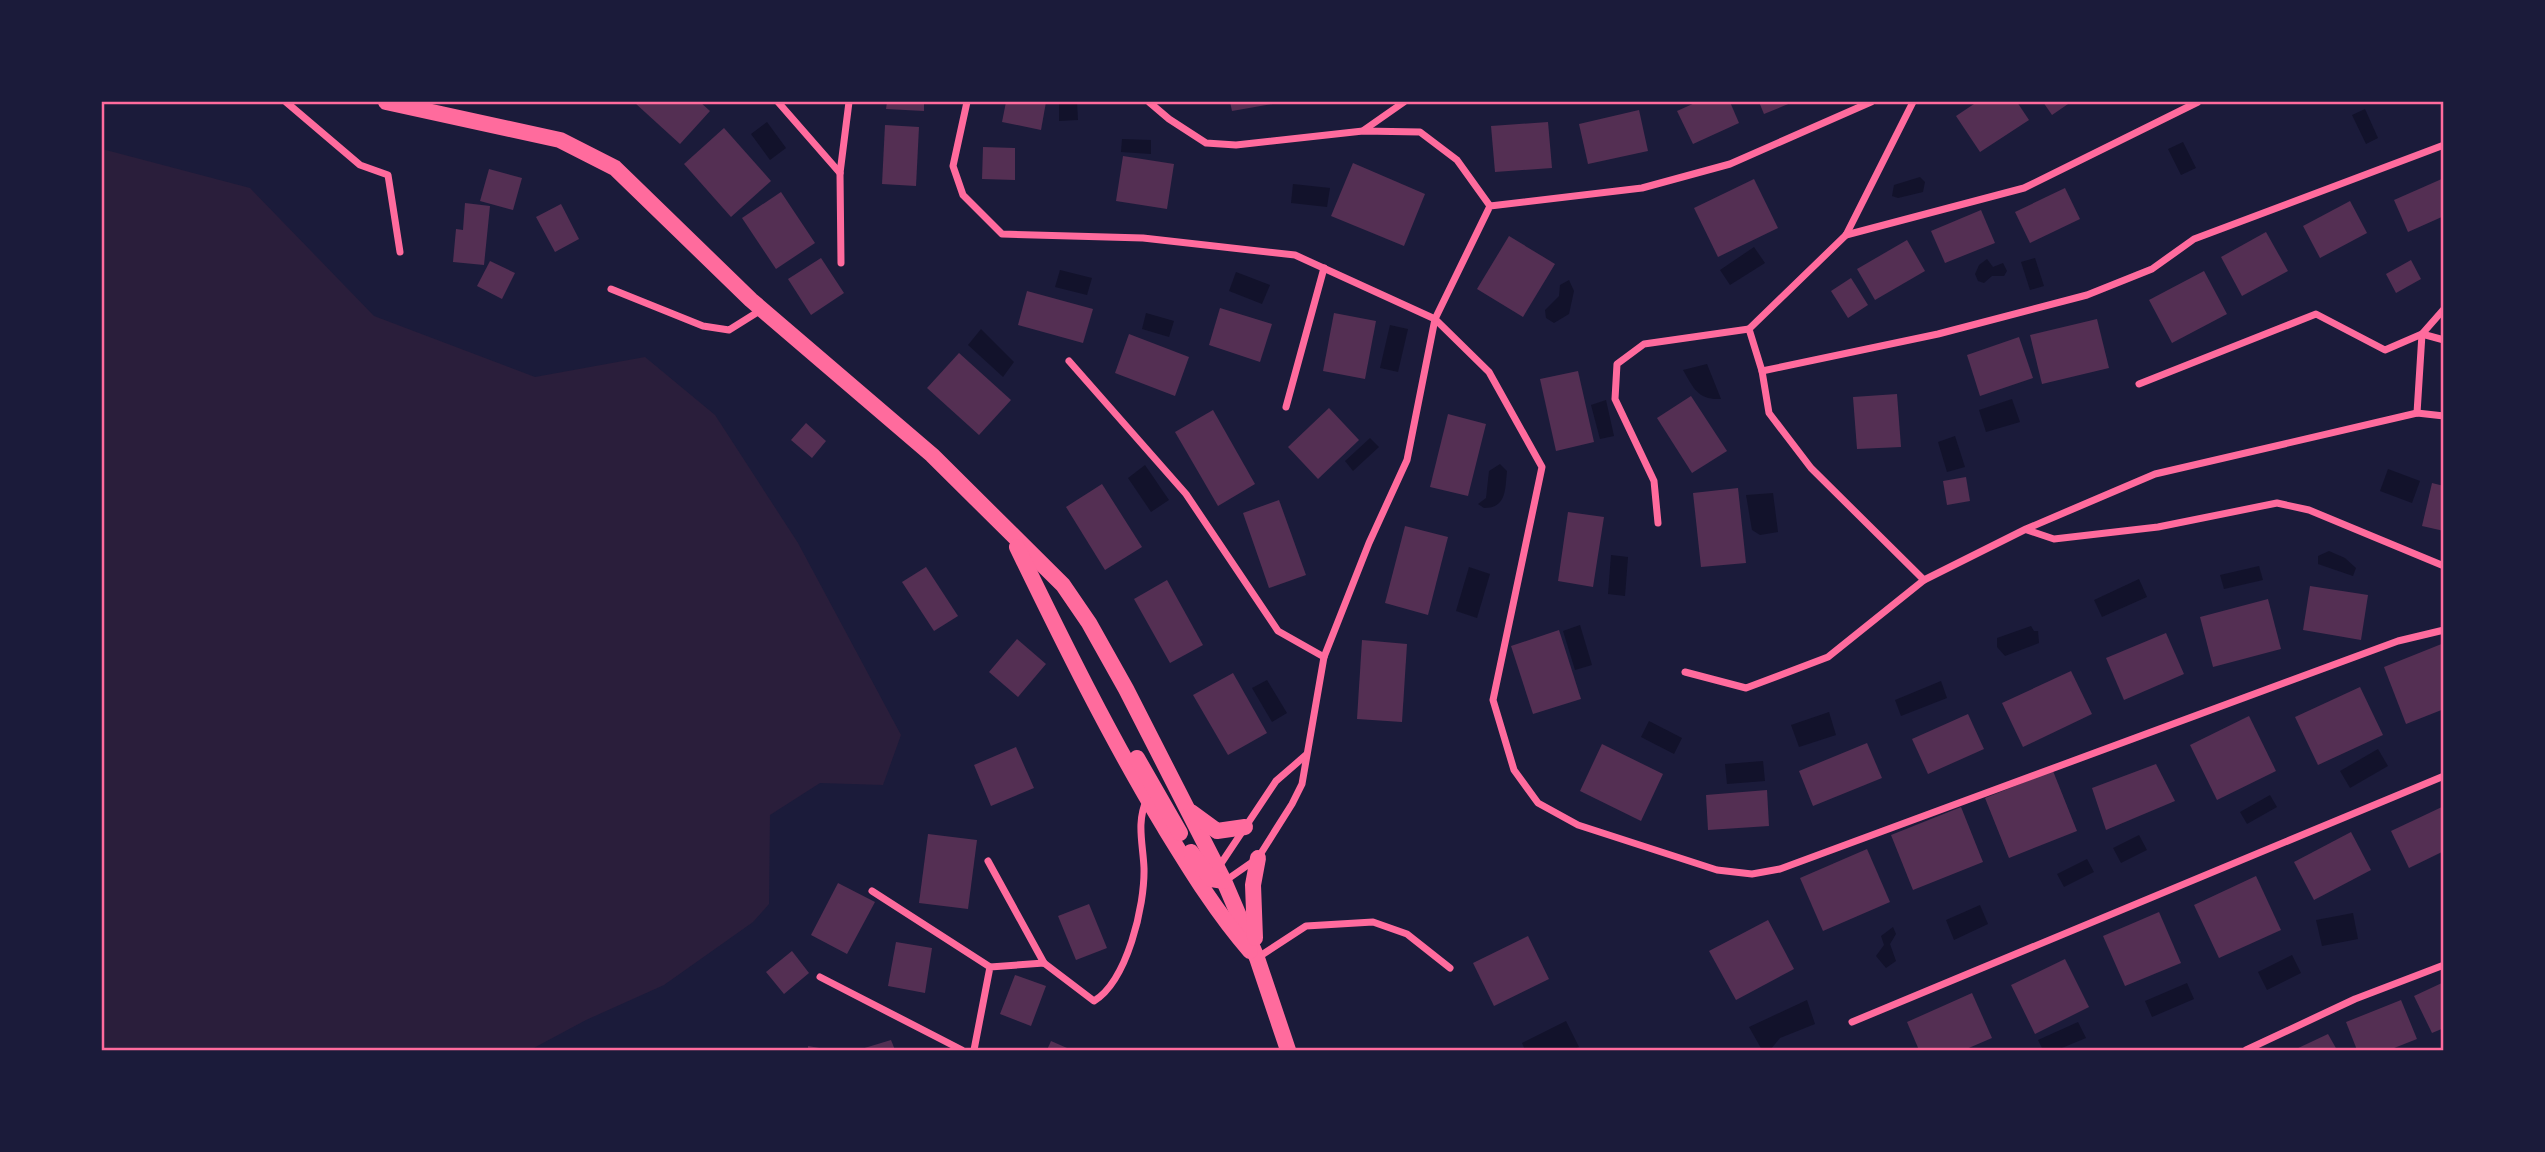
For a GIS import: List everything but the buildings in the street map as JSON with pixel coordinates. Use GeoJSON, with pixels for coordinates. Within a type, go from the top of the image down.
{"type":"FeatureCollection","features":[{"type":"Feature","properties":{"kind":"main road"},"geometry":{"type":"LineString","coordinates":[[388,102],[560,140],[615,168],[762,309],[932,455],[1063,585],[1089,623],[1186,808],[1214,880],[1257,958],[1288,1051]]}},
{"type":"Feature","properties":{"kind":"main road"},"geometry":{"type":"LineString","coordinates":[[1012,537],[1106,726],[1147,799],[1214,880],[1257,958]]}},
{"type":"Feature","properties":{"kind":"main road"},"geometry":{"type":"LineString","coordinates":[[1106,726],[1135,755],[1200,866],[1214,880]]}},
{"type":"Feature","properties":{"kind":"main road"},"geometry":{"type":"LineString","coordinates":[[1186,808],[1217,831],[1245,827]]}},
{"type":"Feature","properties":{"kind":"main road"},"geometry":{"type":"LineString","coordinates":[[1257,958],[1253,885],[1258,858]]}},
{"type":"Feature","properties":{"kind":"street"},"geometry":{"type":"LineString","coordinates":[[286,102],[360,165],[388,175],[400,252]]}},
{"type":"Feature","properties":{"kind":"street"},"geometry":{"type":"LineString","coordinates":[[778,102],[840,173]]}},
{"type":"Feature","properties":{"kind":"street"},"geometry":{"type":"LineString","coordinates":[[841,263],[840,173],[849,102]]}},
{"type":"Feature","properties":{"kind":"street"},"geometry":{"type":"LineString","coordinates":[[967,102],[953,166],[963,195],[1002,234],[1143,238],[1295,256],[1435,319],[1489,372],[1542,467],[1493,700],[1514,770],[1538,803],[1578,825],[1717,870],[1752,874],[1780,869],[2398,642],[2444,631]]}},
{"type":"Feature","properties":{"kind":"street"},"geometry":{"type":"LineString","coordinates":[[1149,102],[1169,119],[1206,143],[1236,145],[1363,131],[1420,132],[1457,160],[1490,206]]}},
{"type":"Feature","properties":{"kind":"street"},"geometry":{"type":"LineString","coordinates":[[1363,131],[1404,102]]}},
{"type":"Feature","properties":{"kind":"street"},"geometry":{"type":"LineString","coordinates":[[1490,206],[1642,188],[1730,164],[1871,102]]}},
{"type":"Feature","properties":{"kind":"street"},"geometry":{"type":"LineString","coordinates":[[1658,523],[1654,481],[1615,399],[1617,363],[1644,344],[1749,329],[1846,235],[1913,102]]}},
{"type":"Feature","properties":{"kind":"street"},"geometry":{"type":"LineString","coordinates":[[1846,235],[2024,188],[2198,102]]}},
{"type":"Feature","properties":{"kind":"street"},"geometry":{"type":"LineString","coordinates":[[1762,371],[1938,334],[2087,295],[2152,270],[2194,239],[2444,145]]}},
{"type":"Feature","properties":{"kind":"street"},"geometry":{"type":"LineString","coordinates":[[1214,880],[1258,858],[1293,804],[1302,784],[1324,657],[1369,543],[1407,460],[1435,319],[1490,206]]}},
{"type":"Feature","properties":{"kind":"street"},"geometry":{"type":"LineString","coordinates":[[1286,407],[1324,268]]}},
{"type":"Feature","properties":{"kind":"street"},"geometry":{"type":"LineString","coordinates":[[611,289],[703,326],[729,330],[762,309]]}},
{"type":"Feature","properties":{"kind":"street"},"geometry":{"type":"LineString","coordinates":[[2139,384],[2316,314],[2385,350],[2422,334],[2444,309]]}},
{"type":"Feature","properties":{"kind":"street"},"geometry":{"type":"LineString","coordinates":[[1749,329],[1762,371],[1769,413],[1811,468],[1924,580]]}},
{"type":"Feature","properties":{"kind":"street"},"geometry":{"type":"LineString","coordinates":[[2422,334],[2444,340]]}},
{"type":"Feature","properties":{"kind":"street"},"geometry":{"type":"LineString","coordinates":[[2417,413],[2422,334]]}},
{"type":"Feature","properties":{"kind":"street"},"geometry":{"type":"LineString","coordinates":[[1069,361],[1186,494],[1278,631],[1324,657]]}},
{"type":"Feature","properties":{"kind":"street"},"geometry":{"type":"LineString","coordinates":[[1685,672],[1746,688],[1828,657],[1924,580],[2026,529],[2155,474],[2417,413],[2444,416]]}},
{"type":"Feature","properties":{"kind":"street"},"geometry":{"type":"LineString","coordinates":[[2026,529],[2054,540],[2158,527],[2277,503],[2309,510],[2444,566]]}},
{"type":"Feature","properties":{"kind":"street"},"geometry":{"type":"LineString","coordinates":[[1214,880],[1276,781],[1307,754]]}},
{"type":"Feature","properties":{"kind":"street"},"geometry":{"type":"LineString","coordinates":[[1852,1022],[2444,776]]}},
{"type":"Feature","properties":{"kind":"street"},"geometry":{"type":"LineString","coordinates":[[988,861],[1044,963],[1094,1001],[1107,993],[1116,982],[1141,909],[1144,869],[1140,815],[1147,799]]}},
{"type":"Feature","properties":{"kind":"street"},"geometry":{"type":"LineString","coordinates":[[872,891],[990,967],[1044,963]]}},
{"type":"Feature","properties":{"kind":"street"},"geometry":{"type":"LineString","coordinates":[[1257,958],[1306,926],[1373,922],[1407,934],[1450,968]]}},
{"type":"Feature","properties":{"kind":"street"},"geometry":{"type":"LineString","coordinates":[[2246,1051],[2355,999],[2444,965]]}},
{"type":"Feature","properties":{"kind":"street"},"geometry":{"type":"LineString","coordinates":[[974,1051],[990,967]]}},
{"type":"Feature","properties":{"kind":"street"},"geometry":{"type":"LineString","coordinates":[[820,977],[962,1051]]}},
{"type":"Feature","properties":{"kind":"shaded area"},"geometry":{"type":"Polygon","coordinates":[[[1059,102],[1077,102],[1078,120],[1059,121],[1059,102]]]}},
{"type":"Feature","properties":{"kind":"shaded area"},"geometry":{"type":"Polygon","coordinates":[[[2365,109],[2378,138],[2366,144],[2352,115],[2365,109]]]}},
{"type":"Feature","properties":{"kind":"shaded area"},"geometry":{"type":"Polygon","coordinates":[[[767,122],[786,148],[770,160],[751,134],[767,122]]]}},
{"type":"Feature","properties":{"kind":"shaded area"},"geometry":{"type":"Polygon","coordinates":[[[1122,139],[1151,140],[1151,154],[1121,152],[1122,139]]]}},
{"type":"Feature","properties":{"kind":"shaded area"},"geometry":{"type":"Polygon","coordinates":[[[2183,142],[2196,168],[2181,175],[2168,149],[2183,142]]]}},
{"type":"Feature","properties":{"kind":"shaded area"},"geometry":{"type":"Polygon","coordinates":[[[102,149],[250,188],[374,316],[535,377],[645,357],[715,415],[798,543],[901,735],[883,785],[820,783],[770,815],[769,904],[753,922],[664,985],[586,1020],[530,1050],[102,1050],[102,149]]]}},
{"type":"Feature","properties":{"kind":"shaded area"},"geometry":{"type":"Polygon","coordinates":[[[1920,177],[1925,182],[1923,192],[1898,198],[1892,196],[1894,185],[1920,177]]]}},
{"type":"Feature","properties":{"kind":"shaded area"},"geometry":{"type":"Polygon","coordinates":[[[1293,184],[1330,188],[1327,207],[1291,203],[1293,184]]]}},
{"type":"Feature","properties":{"kind":"shaded area"},"geometry":{"type":"Polygon","coordinates":[[[1754,247],[1765,263],[1730,285],[1720,270],[1754,247]]]}},
{"type":"Feature","properties":{"kind":"shaded area"},"geometry":{"type":"Polygon","coordinates":[[[2035,258],[2044,286],[2030,290],[2021,262],[2035,258]]]}},
{"type":"Feature","properties":{"kind":"shaded area"},"geometry":{"type":"Polygon","coordinates":[[[1987,259],[1993,267],[2003,263],[2007,271],[2004,276],[1992,276],[1984,283],[1978,281],[1975,274],[1979,265],[1987,259]]]}},
{"type":"Feature","properties":{"kind":"shaded area"},"geometry":{"type":"Polygon","coordinates":[[[1060,270],[1092,278],[1087,295],[1055,287],[1060,270]]]}},
{"type":"Feature","properties":{"kind":"shaded area"},"geometry":{"type":"Polygon","coordinates":[[[1236,272],[1270,285],[1262,304],[1229,291],[1236,272]]]}},
{"type":"Feature","properties":{"kind":"shaded area"},"geometry":{"type":"Polygon","coordinates":[[[1569,280],[1574,291],[1569,314],[1554,323],[1546,318],[1545,310],[1559,296],[1560,285],[1569,280]]]}},
{"type":"Feature","properties":{"kind":"shaded area"},"geometry":{"type":"Polygon","coordinates":[[[1146,313],[1174,321],[1169,337],[1142,329],[1146,313]]]}},
{"type":"Feature","properties":{"kind":"shaded area"},"geometry":{"type":"Polygon","coordinates":[[[1390,325],[1408,329],[1398,372],[1380,368],[1390,325]]]}},
{"type":"Feature","properties":{"kind":"shaded area"},"geometry":{"type":"Polygon","coordinates":[[[981,329],[1014,362],[1003,377],[968,345],[981,329]]]}},
{"type":"Feature","properties":{"kind":"shaded area"},"geometry":{"type":"Polygon","coordinates":[[[1707,364],[1721,399],[1707,398],[1698,392],[1683,370],[1707,364]]]}},
{"type":"Feature","properties":{"kind":"shaded area"},"geometry":{"type":"Polygon","coordinates":[[[2012,399],[2020,422],[1986,432],[1979,410],[2012,399]]]}},
{"type":"Feature","properties":{"kind":"shaded area"},"geometry":{"type":"Polygon","coordinates":[[[1606,400],[1614,436],[1600,439],[1591,405],[1606,400]]]}},
{"type":"Feature","properties":{"kind":"shaded area"},"geometry":{"type":"Polygon","coordinates":[[[1955,436],[1965,467],[1947,472],[1938,442],[1955,436]]]}},
{"type":"Feature","properties":{"kind":"shaded area"},"geometry":{"type":"Polygon","coordinates":[[[1370,438],[1379,447],[1353,471],[1345,461],[1370,438]]]}},
{"type":"Feature","properties":{"kind":"shaded area"},"geometry":{"type":"Polygon","coordinates":[[[1500,464],[1507,471],[1505,491],[1497,505],[1484,508],[1478,504],[1486,498],[1489,471],[1500,464]]]}},
{"type":"Feature","properties":{"kind":"shaded area"},"geometry":{"type":"Polygon","coordinates":[[[1145,465],[1169,500],[1151,512],[1128,478],[1145,465]]]}},
{"type":"Feature","properties":{"kind":"shaded area"},"geometry":{"type":"Polygon","coordinates":[[[2388,469],[2420,481],[2412,503],[2380,491],[2388,469]]]}},
{"type":"Feature","properties":{"kind":"shaded area"},"geometry":{"type":"Polygon","coordinates":[[[1773,493],[1778,532],[1760,535],[1752,530],[1746,495],[1773,493]]]}},
{"type":"Feature","properties":{"kind":"shaded area"},"geometry":{"type":"Polygon","coordinates":[[[2329,551],[2345,558],[2356,568],[2353,576],[2318,564],[2318,556],[2329,551]]]}},
{"type":"Feature","properties":{"kind":"shaded area"},"geometry":{"type":"Polygon","coordinates":[[[1611,555],[1628,557],[1625,596],[1608,594],[1611,555]]]}},
{"type":"Feature","properties":{"kind":"shaded area"},"geometry":{"type":"Polygon","coordinates":[[[2259,566],[2263,580],[2224,589],[2220,575],[2259,566]]]}},
{"type":"Feature","properties":{"kind":"shaded area"},"geometry":{"type":"Polygon","coordinates":[[[1469,567],[1490,574],[1477,618],[1456,611],[1469,567]]]}},
{"type":"Feature","properties":{"kind":"shaded area"},"geometry":{"type":"Polygon","coordinates":[[[2139,579],[2147,597],[2102,617],[2094,600],[2139,579]]]}},
{"type":"Feature","properties":{"kind":"shaded area"},"geometry":{"type":"Polygon","coordinates":[[[1580,625],[1592,665],[1575,670],[1563,631],[1580,625]]]}},
{"type":"Feature","properties":{"kind":"shaded area"},"geometry":{"type":"Polygon","coordinates":[[[2031,626],[2034,631],[2038,631],[2039,643],[2005,656],[1997,647],[1997,638],[2031,626]]]}},
{"type":"Feature","properties":{"kind":"shaded area"},"geometry":{"type":"Polygon","coordinates":[[[1267,680],[1287,713],[1272,722],[1252,688],[1267,680]]]}},
{"type":"Feature","properties":{"kind":"shaded area"},"geometry":{"type":"Polygon","coordinates":[[[1941,681],[1947,698],[1901,716],[1895,700],[1941,681]]]}},
{"type":"Feature","properties":{"kind":"shaded area"},"geometry":{"type":"Polygon","coordinates":[[[1829,712],[1836,735],[1799,747],[1791,725],[1829,712]]]}},
{"type":"Feature","properties":{"kind":"shaded area"},"geometry":{"type":"Polygon","coordinates":[[[1649,721],[1682,738],[1674,754],[1641,737],[1649,721]]]}},
{"type":"Feature","properties":{"kind":"shaded area"},"geometry":{"type":"Polygon","coordinates":[[[2378,749],[2388,766],[2350,788],[2340,771],[2378,749]]]}},
{"type":"Feature","properties":{"kind":"shaded area"},"geometry":{"type":"Polygon","coordinates":[[[1763,761],[1765,781],[1727,784],[1725,764],[1763,761]]]}},
{"type":"Feature","properties":{"kind":"shaded area"},"geometry":{"type":"Polygon","coordinates":[[[2270,795],[2277,807],[2247,824],[2240,812],[2270,795]]]}},
{"type":"Feature","properties":{"kind":"shaded area"},"geometry":{"type":"Polygon","coordinates":[[[2139,835],[2147,850],[2121,863],[2113,848],[2139,835]]]}},
{"type":"Feature","properties":{"kind":"shaded area"},"geometry":{"type":"Polygon","coordinates":[[[2087,859],[2094,872],[2064,887],[2057,874],[2087,859]]]}},
{"type":"Feature","properties":{"kind":"shaded area"},"geometry":{"type":"Polygon","coordinates":[[[1980,905],[1988,924],[1954,940],[1946,920],[1980,905]]]}},
{"type":"Feature","properties":{"kind":"shaded area"},"geometry":{"type":"Polygon","coordinates":[[[2353,913],[2358,939],[2322,946],[2316,920],[2353,913]]]}},
{"type":"Feature","properties":{"kind":"shaded area"},"geometry":{"type":"Polygon","coordinates":[[[1893,927],[1896,934],[1890,944],[1896,961],[1886,968],[1876,956],[1884,945],[1881,936],[1893,927]]]}},
{"type":"Feature","properties":{"kind":"shaded area"},"geometry":{"type":"Polygon","coordinates":[[[2292,955],[2301,973],[2267,990],[2258,972],[2292,955]]]}},
{"type":"Feature","properties":{"kind":"shaded area"},"geometry":{"type":"Polygon","coordinates":[[[2187,983],[2194,999],[2152,1017],[2145,1001],[2187,983]]]}},
{"type":"Feature","properties":{"kind":"shaded area"},"geometry":{"type":"Polygon","coordinates":[[[1807,1000],[1815,1024],[1780,1038],[1770,1050],[1762,1050],[1749,1027],[1807,1000]]]}},
{"type":"Feature","properties":{"kind":"shaded area"},"geometry":{"type":"Polygon","coordinates":[[[1566,1021],[1579,1047],[1572,1050],[1525,1050],[1522,1043],[1566,1021]]]}},
{"type":"Feature","properties":{"kind":"shaded area"},"geometry":{"type":"Polygon","coordinates":[[[2078,1022],[2086,1038],[2057,1050],[2043,1050],[2038,1040],[2078,1022]]]}}]}
